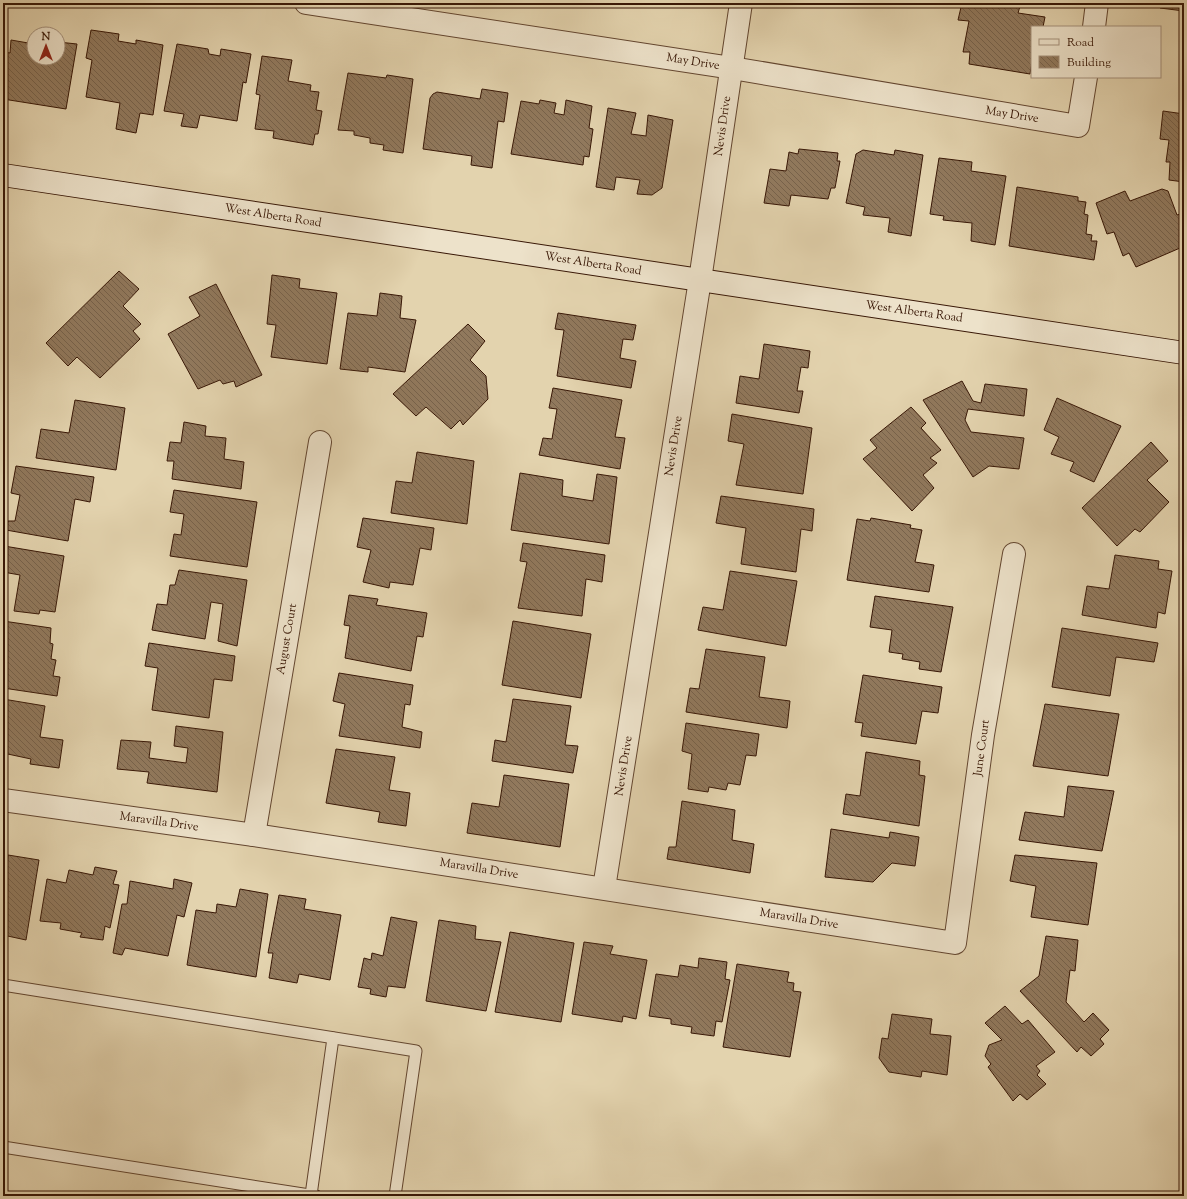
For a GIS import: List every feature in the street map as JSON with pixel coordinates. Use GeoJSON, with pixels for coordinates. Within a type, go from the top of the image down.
{"type":"FeatureCollection","features":[{"type":"Feature","properties":{"kind":"street","name":"May Drive"},"geometry":{"type":"LineString","coordinates":[[306,3],[388,9],[1078,126],[1086,78]]}},
{"type":"Feature","properties":{"kind":"street","name":"Nevis Drive"},"geometry":{"type":"LineString","coordinates":[[604,888],[700,280],[741,3]]}},
{"type":"Feature","properties":{"kind":"street"},"geometry":{"type":"LineString","coordinates":[[1094,26],[1097,3]]}},
{"type":"Feature","properties":{"kind":"street","name":"West Alberta Road"},"geometry":{"type":"LineString","coordinates":[[3,175],[1184,353]]}},
{"type":"Feature","properties":{"kind":"street","name":"August Court"},"geometry":{"type":"LineString","coordinates":[[254,835],[320,442]]}},
{"type":"Feature","properties":{"kind":"street","name":"June Court"},"geometry":{"type":"LineString","coordinates":[[955,943],[983,735],[1014,554]]}},
{"type":"Feature","properties":{"kind":"street","name":"Maravilla Drive"},"geometry":{"type":"LineString","coordinates":[[3,800],[254,835],[955,943]]}},
{"type":"Feature","properties":{"kind":"lane"},"geometry":{"type":"LineString","coordinates":[[3,985],[416,1051],[395,1196]]}},
{"type":"Feature","properties":{"kind":"lane"},"geometry":{"type":"LineString","coordinates":[[3,1147],[313,1196],[333,1038]]}},
{"type":"Feature","properties":{"kind":"building"},"geometry":{"type":"Polygon","coordinates":[[[962,3],[1021,3],[1018,13],[1045,17],[1043,26],[1031,26],[1030,74],[969,64],[970,52],[963,52],[969,21],[958,20],[962,3]]]}},
{"type":"Feature","properties":{"kind":"building"},"geometry":{"type":"Polygon","coordinates":[[[1160,3],[1184,3],[1184,11],[1160,8],[1160,3]]]}},
{"type":"Feature","properties":{"kind":"building"},"geometry":{"type":"Polygon","coordinates":[[[91,30],[119,34],[118,41],[136,44],[136,40],[163,45],[153,115],[140,113],[136,133],[116,129],[120,103],[86,97],[92,60],[86,58],[91,30]]]}},
{"type":"Feature","properties":{"kind":"building"},"geometry":{"type":"Polygon","coordinates":[[[11,40],[26,43],[26,66],[66,66],[66,43],[77,44],[66,109],[3,99],[3,52],[10,53],[11,40]]]}},
{"type":"Feature","properties":{"kind":"building"},"geometry":{"type":"Polygon","coordinates":[[[177,44],[208,49],[209,54],[220,56],[221,49],[251,54],[246,83],[243,82],[237,121],[200,115],[197,128],[181,126],[184,114],[164,111],[177,44]]]}},
{"type":"Feature","properties":{"kind":"building"},"geometry":{"type":"Polygon","coordinates":[[[262,56],[292,60],[288,81],[311,85],[310,91],[319,92],[316,110],[322,111],[318,134],[315,134],[313,145],[273,138],[274,131],[255,129],[260,95],[256,94],[262,56]]]}},
{"type":"Feature","properties":{"kind":"building"},"geometry":{"type":"Polygon","coordinates":[[[348,73],[386,78],[387,75],[413,79],[403,153],[383,150],[384,145],[370,143],[370,138],[354,135],[354,131],[338,130],[348,73]]]}},
{"type":"Feature","properties":{"kind":"building"},"geometry":{"type":"Polygon","coordinates":[[[482,89],[508,93],[504,122],[498,121],[492,168],[471,165],[472,156],[423,149],[430,98],[433,94],[437,92],[480,99],[482,89]]]}},
{"type":"Feature","properties":{"kind":"building"},"geometry":{"type":"Polygon","coordinates":[[[540,100],[556,103],[554,113],[564,115],[566,100],[592,106],[589,128],[593,129],[589,157],[584,156],[583,165],[511,154],[521,101],[539,104],[540,100]]]}},
{"type":"Feature","properties":{"kind":"building"},"geometry":{"type":"Polygon","coordinates":[[[608,108],[636,113],[631,134],[646,136],[648,115],[673,120],[662,188],[652,195],[637,194],[640,180],[616,177],[614,190],[596,187],[608,108]]]}},
{"type":"Feature","properties":{"kind":"building"},"geometry":{"type":"Polygon","coordinates":[[[1163,111],[1184,114],[1184,182],[1169,180],[1170,162],[1166,162],[1169,140],[1160,139],[1163,111]]]}},
{"type":"Feature","properties":{"kind":"building"},"geometry":{"type":"Polygon","coordinates":[[[799,149],[838,153],[837,161],[840,161],[835,188],[831,188],[828,199],[791,195],[789,206],[764,203],[770,169],[786,171],[789,152],[798,154],[799,149]]]}},
{"type":"Feature","properties":{"kind":"building"},"geometry":{"type":"Polygon","coordinates":[[[863,150],[894,155],[895,150],[923,155],[911,236],[888,232],[890,218],[863,215],[865,207],[846,203],[856,154],[863,150]]]}},
{"type":"Feature","properties":{"kind":"building"},"geometry":{"type":"Polygon","coordinates":[[[939,158],[972,162],[971,171],[1006,176],[995,245],[971,241],[972,223],[943,220],[944,216],[930,214],[939,158]]]}},
{"type":"Feature","properties":{"kind":"building"},"geometry":{"type":"Polygon","coordinates":[[[1017,187],[1078,197],[1078,201],[1086,202],[1084,214],[1088,215],[1086,234],[1092,235],[1091,241],[1097,241],[1094,260],[1009,246],[1017,187]]]}},
{"type":"Feature","properties":{"kind":"building"},"geometry":{"type":"Polygon","coordinates":[[[1162,189],[1168,191],[1177,215],[1184,213],[1184,257],[1180,248],[1136,267],[1129,253],[1123,256],[1114,232],[1107,234],[1096,203],[1125,191],[1130,201],[1162,189]]]}},
{"type":"Feature","properties":{"kind":"building"},"geometry":{"type":"Polygon","coordinates":[[[119,271],[139,289],[123,306],[141,324],[133,331],[140,339],[100,378],[77,357],[68,366],[46,343],[119,271]]]}},
{"type":"Feature","properties":{"kind":"building"},"geometry":{"type":"Polygon","coordinates":[[[272,275],[300,279],[299,288],[337,293],[327,364],[271,357],[276,325],[267,324],[272,275]]]}},
{"type":"Feature","properties":{"kind":"building"},"geometry":{"type":"Polygon","coordinates":[[[216,284],[262,375],[236,387],[234,381],[223,384],[220,380],[198,389],[168,334],[200,316],[189,297],[216,284]]]}},
{"type":"Feature","properties":{"kind":"building"},"geometry":{"type":"Polygon","coordinates":[[[380,293],[402,296],[400,318],[416,320],[405,372],[368,367],[368,372],[340,369],[348,313],[377,316],[380,293]]]}},
{"type":"Feature","properties":{"kind":"building"},"geometry":{"type":"Polygon","coordinates":[[[558,313],[636,325],[633,340],[623,339],[620,358],[636,361],[631,388],[557,376],[564,330],[555,329],[558,313]]]}},
{"type":"Feature","properties":{"kind":"building"},"geometry":{"type":"Polygon","coordinates":[[[468,324],[485,341],[470,360],[486,376],[488,399],[463,425],[460,420],[451,429],[426,407],[416,416],[393,394],[468,324]]]}},
{"type":"Feature","properties":{"kind":"building"},"geometry":{"type":"Polygon","coordinates":[[[764,344],[810,351],[808,368],[801,367],[797,391],[803,391],[799,413],[736,403],[740,376],[759,379],[764,344]]]}},
{"type":"Feature","properties":{"kind":"building"},"geometry":{"type":"Polygon","coordinates":[[[962,381],[973,401],[981,403],[985,384],[1027,389],[1024,416],[968,409],[965,420],[971,432],[1024,438],[1019,469],[989,466],[973,477],[923,400],[962,381]]]}},
{"type":"Feature","properties":{"kind":"building"},"geometry":{"type":"Polygon","coordinates":[[[553,388],[622,400],[615,437],[625,438],[620,469],[539,455],[543,438],[552,439],[557,409],[549,408],[553,388]]]}},
{"type":"Feature","properties":{"kind":"building"},"geometry":{"type":"Polygon","coordinates":[[[1057,398],[1121,426],[1094,482],[1070,471],[1074,462],[1051,454],[1059,437],[1044,430],[1057,398]]]}},
{"type":"Feature","properties":{"kind":"building"},"geometry":{"type":"Polygon","coordinates":[[[75,400],[125,408],[116,470],[36,458],[41,429],[69,433],[75,400]]]}},
{"type":"Feature","properties":{"kind":"building"},"geometry":{"type":"Polygon","coordinates":[[[911,407],[926,423],[921,428],[941,450],[930,458],[937,463],[923,475],[934,488],[912,511],[863,459],[877,448],[870,440],[911,407]]]}},
{"type":"Feature","properties":{"kind":"building"},"geometry":{"type":"Polygon","coordinates":[[[732,414],[812,428],[803,494],[736,485],[744,444],[728,441],[732,414]]]}},
{"type":"Feature","properties":{"kind":"building"},"geometry":{"type":"Polygon","coordinates":[[[184,422],[206,426],[205,436],[226,438],[224,459],[244,462],[241,489],[172,479],[174,461],[167,461],[170,442],[181,443],[184,422]]]}},
{"type":"Feature","properties":{"kind":"building"},"geometry":{"type":"Polygon","coordinates":[[[1151,442],[1168,461],[1147,480],[1169,502],[1140,532],[1135,529],[1117,546],[1082,508],[1151,442]]]}},
{"type":"Feature","properties":{"kind":"building"},"geometry":{"type":"Polygon","coordinates":[[[417,452],[474,461],[467,524],[391,513],[396,481],[412,483],[417,452]]]}},
{"type":"Feature","properties":{"kind":"building"},"geometry":{"type":"Polygon","coordinates":[[[16,466],[94,477],[90,502],[75,499],[68,541],[6,530],[8,521],[15,521],[20,495],[11,493],[16,466]]]}},
{"type":"Feature","properties":{"kind":"building"},"geometry":{"type":"Polygon","coordinates":[[[520,473],[563,480],[562,496],[593,501],[597,474],[617,477],[609,544],[511,530],[520,473]]]}},
{"type":"Feature","properties":{"kind":"building"},"geometry":{"type":"Polygon","coordinates":[[[174,490],[257,502],[247,567],[170,556],[174,534],[181,535],[184,514],[170,512],[174,490]]]}},
{"type":"Feature","properties":{"kind":"building"},"geometry":{"type":"Polygon","coordinates":[[[721,496],[814,509],[812,531],[801,529],[796,572],[741,564],[746,528],[716,523],[721,496]]]}},
{"type":"Feature","properties":{"kind":"building"},"geometry":{"type":"Polygon","coordinates":[[[363,518],[434,528],[431,550],[420,548],[413,585],[390,582],[389,588],[363,582],[371,550],[357,547],[363,518]]]}},
{"type":"Feature","properties":{"kind":"building"},"geometry":{"type":"Polygon","coordinates":[[[871,518],[911,525],[910,528],[922,530],[915,562],[934,565],[929,592],[847,580],[857,519],[870,521],[871,518]]]}},
{"type":"Feature","properties":{"kind":"building"},"geometry":{"type":"Polygon","coordinates":[[[523,543],[605,555],[602,582],[586,579],[582,616],[518,608],[527,562],[520,561],[523,543]]]}},
{"type":"Feature","properties":{"kind":"building"},"geometry":{"type":"Polygon","coordinates":[[[4,546],[64,556],[55,612],[40,610],[39,614],[14,611],[20,575],[3,572],[4,546]]]}},
{"type":"Feature","properties":{"kind":"building"},"geometry":{"type":"Polygon","coordinates":[[[1115,555],[1159,561],[1158,569],[1172,571],[1165,614],[1158,612],[1156,628],[1082,615],[1087,586],[1109,589],[1115,555]]]}},
{"type":"Feature","properties":{"kind":"building"},"geometry":{"type":"Polygon","coordinates":[[[179,570],[247,580],[237,646],[218,641],[223,604],[211,602],[205,639],[152,630],[157,604],[167,605],[170,585],[175,585],[179,570]]]}},
{"type":"Feature","properties":{"kind":"building"},"geometry":{"type":"Polygon","coordinates":[[[730,571],[797,581],[786,646],[698,630],[703,607],[723,610],[730,571]]]}},
{"type":"Feature","properties":{"kind":"building"},"geometry":{"type":"Polygon","coordinates":[[[349,595],[378,599],[376,605],[427,613],[423,637],[417,636],[411,671],[345,658],[350,626],[344,625],[349,595]]]}},
{"type":"Feature","properties":{"kind":"building"},"geometry":{"type":"Polygon","coordinates":[[[875,596],[953,607],[941,672],[919,669],[920,662],[902,659],[903,654],[889,652],[892,630],[870,627],[875,596]]]}},
{"type":"Feature","properties":{"kind":"building"},"geometry":{"type":"Polygon","coordinates":[[[3,621],[51,628],[50,643],[53,644],[51,659],[56,660],[53,676],[60,677],[57,696],[3,688],[3,621]]]}},
{"type":"Feature","properties":{"kind":"building"},"geometry":{"type":"Polygon","coordinates":[[[513,621],[591,634],[581,698],[502,685],[513,621]]]}},
{"type":"Feature","properties":{"kind":"building"},"geometry":{"type":"Polygon","coordinates":[[[1062,628],[1158,643],[1154,662],[1116,657],[1110,696],[1052,687],[1062,628]]]}},
{"type":"Feature","properties":{"kind":"building"},"geometry":{"type":"Polygon","coordinates":[[[149,643],[235,656],[232,681],[214,679],[209,718],[152,710],[158,668],[145,666],[149,643]]]}},
{"type":"Feature","properties":{"kind":"building"},"geometry":{"type":"Polygon","coordinates":[[[706,649],[765,657],[759,697],[790,701],[787,728],[686,712],[690,688],[699,689],[706,649]]]}},
{"type":"Feature","properties":{"kind":"building"},"geometry":{"type":"Polygon","coordinates":[[[339,673],[413,685],[410,705],[405,704],[402,727],[422,732],[420,748],[339,736],[345,704],[333,701],[339,673]]]}},
{"type":"Feature","properties":{"kind":"building"},"geometry":{"type":"Polygon","coordinates":[[[863,675],[942,687],[938,713],[922,711],[916,744],[861,736],[863,723],[855,722],[863,675]]]}},
{"type":"Feature","properties":{"kind":"building"},"geometry":{"type":"Polygon","coordinates":[[[3,699],[45,706],[40,737],[63,740],[59,768],[30,764],[31,759],[3,753],[3,699]]]}},
{"type":"Feature","properties":{"kind":"building"},"geometry":{"type":"Polygon","coordinates":[[[513,699],[571,706],[565,745],[578,746],[573,773],[492,761],[495,740],[506,742],[513,699]]]}},
{"type":"Feature","properties":{"kind":"building"},"geometry":{"type":"Polygon","coordinates":[[[1045,704],[1119,714],[1108,776],[1033,766],[1045,704]]]}},
{"type":"Feature","properties":{"kind":"building"},"geometry":{"type":"Polygon","coordinates":[[[686,723],[759,734],[756,756],[746,755],[740,785],[728,783],[726,790],[709,787],[708,792],[688,789],[692,754],[682,751],[686,723]]]}},
{"type":"Feature","properties":{"kind":"building"},"geometry":{"type":"Polygon","coordinates":[[[176,726],[223,732],[217,792],[147,783],[149,772],[117,769],[121,740],[151,742],[149,758],[186,763],[188,748],[174,746],[176,726]]]}},
{"type":"Feature","properties":{"kind":"building"},"geometry":{"type":"Polygon","coordinates":[[[336,749],[395,757],[389,790],[410,793],[406,826],[378,822],[380,812],[326,803],[336,749]]]}},
{"type":"Feature","properties":{"kind":"building"},"geometry":{"type":"Polygon","coordinates":[[[866,752],[920,761],[919,775],[925,776],[919,826],[843,814],[846,794],[860,796],[866,752]]]}},
{"type":"Feature","properties":{"kind":"building"},"geometry":{"type":"Polygon","coordinates":[[[504,775],[569,784],[560,847],[467,833],[472,803],[499,807],[504,775]]]}},
{"type":"Feature","properties":{"kind":"building"},"geometry":{"type":"Polygon","coordinates":[[[1068,786],[1114,791],[1102,851],[1019,840],[1025,812],[1064,817],[1068,786]]]}},
{"type":"Feature","properties":{"kind":"building"},"geometry":{"type":"Polygon","coordinates":[[[682,801],[735,810],[732,840],[754,844],[750,873],[667,859],[669,847],[676,847],[682,801]]]}},
{"type":"Feature","properties":{"kind":"building"},"geometry":{"type":"Polygon","coordinates":[[[831,829],[889,838],[890,832],[919,837],[915,866],[892,863],[873,882],[825,877],[831,829]]]}},
{"type":"Feature","properties":{"kind":"building"},"geometry":{"type":"Polygon","coordinates":[[[8,855],[39,860],[26,940],[3,935],[3,864],[7,865],[8,855]]]}},
{"type":"Feature","properties":{"kind":"building"},"geometry":{"type":"Polygon","coordinates":[[[1015,855],[1097,863],[1088,925],[1031,917],[1036,886],[1010,881],[1015,855]]]}},
{"type":"Feature","properties":{"kind":"building"},"geometry":{"type":"Polygon","coordinates":[[[95,867],[117,871],[113,884],[119,885],[110,928],[105,926],[103,940],[80,937],[82,933],[60,929],[61,923],[40,921],[47,879],[66,883],[69,870],[93,875],[95,867]]]}},
{"type":"Feature","properties":{"kind":"building"},"geometry":{"type":"Polygon","coordinates":[[[174,879],[192,883],[184,917],[177,915],[168,956],[125,948],[122,955],[113,953],[122,904],[127,904],[130,881],[173,889],[174,879]]]}},
{"type":"Feature","properties":{"kind":"building"},"geometry":{"type":"Polygon","coordinates":[[[240,889],[268,894],[256,977],[187,965],[196,910],[216,913],[217,904],[236,907],[240,889]]]}},
{"type":"Feature","properties":{"kind":"building"},"geometry":{"type":"Polygon","coordinates":[[[279,895],[306,899],[304,909],[341,915],[330,980],[299,974],[297,983],[269,978],[273,953],[268,953],[279,895]]]}},
{"type":"Feature","properties":{"kind":"building"},"geometry":{"type":"Polygon","coordinates":[[[391,917],[417,922],[405,988],[388,986],[386,997],[370,994],[371,989],[358,987],[364,958],[371,960],[372,953],[383,956],[391,917]]]}},
{"type":"Feature","properties":{"kind":"building"},"geometry":{"type":"Polygon","coordinates":[[[439,920],[476,926],[475,939],[501,942],[486,1011],[426,1001],[439,920]]]}},
{"type":"Feature","properties":{"kind":"building"},"geometry":{"type":"Polygon","coordinates":[[[510,932],[574,943],[561,1022],[495,1012],[510,932]]]}},
{"type":"Feature","properties":{"kind":"building"},"geometry":{"type":"Polygon","coordinates":[[[1046,936],[1078,940],[1075,971],[1070,970],[1066,1002],[1084,1022],[1093,1013],[1109,1030],[1100,1039],[1104,1044],[1091,1056],[1081,1047],[1077,1052],[1020,991],[1039,976],[1046,936]]]}},
{"type":"Feature","properties":{"kind":"building"},"geometry":{"type":"Polygon","coordinates":[[[584,942],[613,946],[610,954],[647,960],[636,1019],[623,1016],[622,1022],[572,1014],[584,942]]]}},
{"type":"Feature","properties":{"kind":"building"},"geometry":{"type":"Polygon","coordinates":[[[699,958],[727,962],[725,979],[730,980],[722,1022],[716,1021],[714,1036],[691,1033],[692,1027],[671,1024],[671,1019],[649,1016],[656,974],[678,977],[680,965],[698,968],[699,958]]]}},
{"type":"Feature","properties":{"kind":"building"},"geometry":{"type":"Polygon","coordinates":[[[737,964],[789,972],[787,982],[794,983],[793,991],[801,992],[790,1057],[723,1047],[737,964]]]}},
{"type":"Feature","properties":{"kind":"building"},"geometry":{"type":"Polygon","coordinates":[[[1005,1006],[1022,1024],[1028,1020],[1055,1052],[1036,1066],[1040,1071],[1037,1075],[1046,1084],[1027,1100],[1020,1094],[1013,1101],[988,1067],[991,1064],[985,1056],[989,1045],[1002,1040],[985,1023],[1005,1006]]]}},
{"type":"Feature","properties":{"kind":"building"},"geometry":{"type":"Polygon","coordinates":[[[892,1014],[932,1019],[930,1034],[951,1036],[947,1075],[922,1071],[921,1077],[889,1072],[879,1058],[882,1038],[888,1039],[892,1014]]]}}]}
